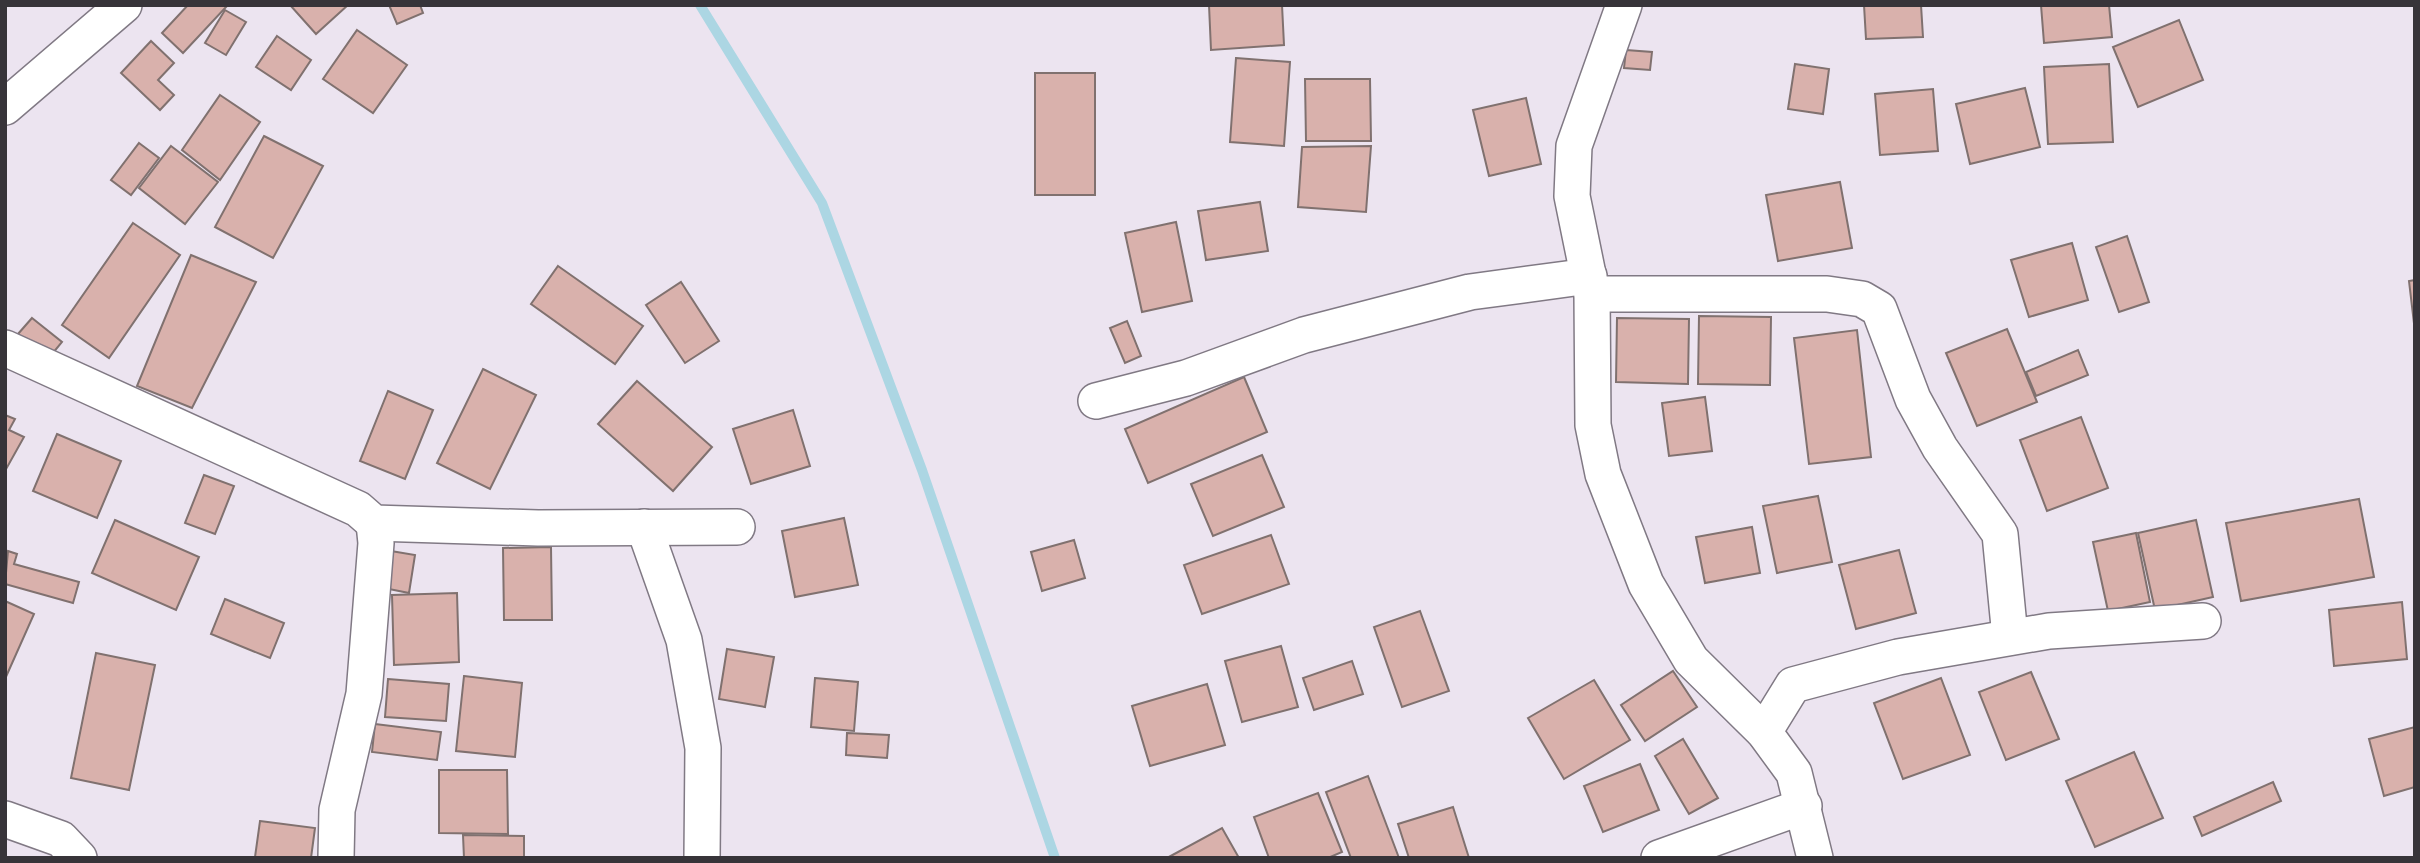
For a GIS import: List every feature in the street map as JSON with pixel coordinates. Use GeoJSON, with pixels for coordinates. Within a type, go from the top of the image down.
{"type":"FeatureCollection","features":[{"type":"Feature","properties":{"kind":"street"},"geometry":{"type":"LineString","coordinates":[[5,107],[124,5]]}},
{"type":"Feature","properties":{"kind":"street"},"geometry":{"type":"LineString","coordinates":[[1624,5],[1574,146],[1573,195],[1591,285],[1593,425],[1603,474],[1641,572],[1692,660],[1764,732],[1794,773],[1815,858]]}},
{"type":"Feature","properties":{"kind":"street"},"geometry":{"type":"LineString","coordinates":[[1096,401],[1186,378],[1304,335],[1458,295],[1591,285],[1827,293],[1862,299],[1879,309],[1913,400],[1940,449],[2000,534],[2010,638]]}},
{"type":"Feature","properties":{"kind":"street"},"geometry":{"type":"LineString","coordinates":[[5,348],[358,509],[374,523],[737,527]]}},
{"type":"Feature","properties":{"kind":"street"},"geometry":{"type":"LineString","coordinates":[[336,858],[337,810],[364,694],[376,543],[374,523]]}},
{"type":"Feature","properties":{"kind":"street"},"geometry":{"type":"LineString","coordinates":[[644,527],[684,640],[703,748],[702,858]]}},
{"type":"Feature","properties":{"kind":"street"},"geometry":{"type":"LineString","coordinates":[[1764,732],[1793,685],[1898,657],[2049,631],[2203,621]]}},
{"type":"Feature","properties":{"kind":"street"},"geometry":{"type":"LineString","coordinates":[[1659,858],[1804,806]]}},
{"type":"Feature","properties":{"kind":"street"},"geometry":{"type":"LineString","coordinates":[[5,819],[61,839],[79,858]]}},
{"type":"Feature","properties":{"kind":"building"},"geometry":{"type":"Polygon","coordinates":[[[188,5],[227,6],[183,53],[162,33],[188,5]]]}},
{"type":"Feature","properties":{"kind":"building"},"geometry":{"type":"Polygon","coordinates":[[[290,5],[348,5],[316,34],[290,5]]]}},
{"type":"Feature","properties":{"kind":"building"},"geometry":{"type":"Polygon","coordinates":[[[389,5],[420,5],[423,13],[397,24],[389,5]]]}},
{"type":"Feature","properties":{"kind":"building"},"geometry":{"type":"Polygon","coordinates":[[[1209,5],[1282,5],[1284,45],[1211,50],[1209,5]]]}},
{"type":"Feature","properties":{"kind":"building"},"geometry":{"type":"Polygon","coordinates":[[[1864,5],[1921,5],[1923,37],[1866,39],[1864,5]]]}},
{"type":"Feature","properties":{"kind":"building"},"geometry":{"type":"Polygon","coordinates":[[[2041,5],[2109,5],[2112,37],[2044,43],[2041,5]]]}},
{"type":"Feature","properties":{"kind":"building"},"geometry":{"type":"Polygon","coordinates":[[[225,10],[246,22],[226,55],[205,43],[225,10]]]}},
{"type":"Feature","properties":{"kind":"building"},"geometry":{"type":"Polygon","coordinates":[[[2179,20],[2203,80],[2138,107],[2113,47],[2179,20]]]}},
{"type":"Feature","properties":{"kind":"building"},"geometry":{"type":"Polygon","coordinates":[[[357,30],[407,65],[373,113],[323,79],[357,30]]]}},
{"type":"Feature","properties":{"kind":"building"},"geometry":{"type":"Polygon","coordinates":[[[277,36],[311,60],[291,90],[256,67],[277,36]]]}},
{"type":"Feature","properties":{"kind":"building"},"geometry":{"type":"Polygon","coordinates":[[[151,41],[174,63],[158,80],[174,95],[160,110],[121,73],[151,41]]]}},
{"type":"Feature","properties":{"kind":"building"},"geometry":{"type":"Polygon","coordinates":[[[1626,50],[1652,52],[1650,70],[1624,68],[1626,50]]]}},
{"type":"Feature","properties":{"kind":"building"},"geometry":{"type":"Polygon","coordinates":[[[1236,58],[1290,62],[1284,146],[1230,142],[1236,58]]]}},
{"type":"Feature","properties":{"kind":"building"},"geometry":{"type":"Polygon","coordinates":[[[1795,64],[1829,69],[1823,114],[1788,109],[1795,64]]]}},
{"type":"Feature","properties":{"kind":"building"},"geometry":{"type":"Polygon","coordinates":[[[2109,64],[2113,142],[2048,144],[2044,67],[2109,64]]]}},
{"type":"Feature","properties":{"kind":"building"},"geometry":{"type":"Polygon","coordinates":[[[1035,73],[1095,73],[1095,195],[1035,195],[1035,73]]]}},
{"type":"Feature","properties":{"kind":"building"},"geometry":{"type":"Polygon","coordinates":[[[1305,79],[1370,79],[1371,141],[1306,141],[1305,79]]]}},
{"type":"Feature","properties":{"kind":"building"},"geometry":{"type":"Polygon","coordinates":[[[2025,88],[2040,147],[1970,164],[1956,104],[2025,88]]]}},
{"type":"Feature","properties":{"kind":"building"},"geometry":{"type":"Polygon","coordinates":[[[1933,89],[1938,151],[1880,155],[1875,94],[1933,89]]]}},
{"type":"Feature","properties":{"kind":"building"},"geometry":{"type":"Polygon","coordinates":[[[220,95],[260,122],[220,180],[182,150],[220,95]]]}},
{"type":"Feature","properties":{"kind":"building"},"geometry":{"type":"Polygon","coordinates":[[[1526,98],[1541,164],[1489,176],[1473,110],[1526,98]]]}},
{"type":"Feature","properties":{"kind":"building"},"geometry":{"type":"Polygon","coordinates":[[[264,136],[323,166],[273,258],[215,227],[264,136]]]}},
{"type":"Feature","properties":{"kind":"building"},"geometry":{"type":"Polygon","coordinates":[[[139,143],[159,158],[131,195],[111,180],[139,143]]]}},
{"type":"Feature","properties":{"kind":"building"},"geometry":{"type":"Polygon","coordinates":[[[171,146],[218,182],[185,224],[139,188],[171,146]]]}},
{"type":"Feature","properties":{"kind":"building"},"geometry":{"type":"Polygon","coordinates":[[[1371,146],[1366,212],[1298,207],[1302,147],[1371,146]]]}},
{"type":"Feature","properties":{"kind":"building"},"geometry":{"type":"Polygon","coordinates":[[[1840,182],[1852,248],[1778,261],[1766,195],[1840,182]]]}},
{"type":"Feature","properties":{"kind":"building"},"geometry":{"type":"Polygon","coordinates":[[[1260,202],[1268,251],[1206,260],[1198,211],[1260,202]]]}},
{"type":"Feature","properties":{"kind":"building"},"geometry":{"type":"Polygon","coordinates":[[[1176,222],[1192,301],[1142,312],[1125,233],[1176,222]]]}},
{"type":"Feature","properties":{"kind":"building"},"geometry":{"type":"Polygon","coordinates":[[[133,223],[180,255],[109,358],[62,325],[133,223]]]}},
{"type":"Feature","properties":{"kind":"building"},"geometry":{"type":"Polygon","coordinates":[[[2127,236],[2149,302],[2119,312],[2096,247],[2127,236]]]}},
{"type":"Feature","properties":{"kind":"building"},"geometry":{"type":"Polygon","coordinates":[[[2072,243],[2088,300],[2029,317],[2011,260],[2072,243]]]}},
{"type":"Feature","properties":{"kind":"building"},"geometry":{"type":"Polygon","coordinates":[[[191,255],[256,282],[192,408],[137,386],[191,255]]]}},
{"type":"Feature","properties":{"kind":"building"},"geometry":{"type":"Polygon","coordinates":[[[558,266],[643,326],[615,364],[531,304],[558,266]]]}},
{"type":"Feature","properties":{"kind":"building"},"geometry":{"type":"Polygon","coordinates":[[[2415,280],[2415,332],[2409,281],[2415,280]]]}},
{"type":"Feature","properties":{"kind":"building"},"geometry":{"type":"Polygon","coordinates":[[[681,282],[719,341],[685,363],[646,305],[681,282]]]}},
{"type":"Feature","properties":{"kind":"building"},"geometry":{"type":"Polygon","coordinates":[[[1699,316],[1771,317],[1770,385],[1698,384],[1699,316]]]}},
{"type":"Feature","properties":{"kind":"building"},"geometry":{"type":"Polygon","coordinates":[[[32,318],[62,342],[48,359],[18,334],[32,318]]]}},
{"type":"Feature","properties":{"kind":"building"},"geometry":{"type":"Polygon","coordinates":[[[1617,318],[1689,319],[1688,384],[1616,382],[1617,318]]]}},
{"type":"Feature","properties":{"kind":"building"},"geometry":{"type":"Polygon","coordinates":[[[1127,321],[1141,356],[1125,363],[1110,328],[1127,321]]]}},
{"type":"Feature","properties":{"kind":"building"},"geometry":{"type":"Polygon","coordinates":[[[2007,329],[2037,402],[1977,426],[1946,353],[2007,329]]]}},
{"type":"Feature","properties":{"kind":"building"},"geometry":{"type":"Polygon","coordinates":[[[1857,330],[1871,457],[1809,464],[1794,338],[1857,330]]]}},
{"type":"Feature","properties":{"kind":"building"},"geometry":{"type":"Polygon","coordinates":[[[2078,350],[2088,375],[2036,396],[2026,372],[2078,350]]]}},
{"type":"Feature","properties":{"kind":"building"},"geometry":{"type":"Polygon","coordinates":[[[483,369],[536,395],[490,489],[437,463],[483,369]]]}},
{"type":"Feature","properties":{"kind":"building"},"geometry":{"type":"Polygon","coordinates":[[[1244,377],[1267,432],[1148,483],[1125,429],[1244,377]]]}},
{"type":"Feature","properties":{"kind":"building"},"geometry":{"type":"Polygon","coordinates":[[[637,381],[712,447],[673,491],[598,424],[637,381]]]}},
{"type":"Feature","properties":{"kind":"building"},"geometry":{"type":"Polygon","coordinates":[[[388,391],[433,410],[405,479],[360,461],[388,391]]]}},
{"type":"Feature","properties":{"kind":"building"},"geometry":{"type":"Polygon","coordinates":[[[1705,397],[1712,451],[1669,456],[1662,403],[1705,397]]]}},
{"type":"Feature","properties":{"kind":"building"},"geometry":{"type":"Polygon","coordinates":[[[793,410],[810,466],[751,484],[733,429],[793,410]]]}},
{"type":"Feature","properties":{"kind":"building"},"geometry":{"type":"Polygon","coordinates":[[[5,415],[15,419],[9,430],[24,437],[5,471],[5,415]]]}},
{"type":"Feature","properties":{"kind":"building"},"geometry":{"type":"Polygon","coordinates":[[[2081,417],[2108,488],[2047,511],[2020,440],[2081,417]]]}},
{"type":"Feature","properties":{"kind":"building"},"geometry":{"type":"Polygon","coordinates":[[[57,434],[121,461],[97,518],[33,491],[57,434]]]}},
{"type":"Feature","properties":{"kind":"building"},"geometry":{"type":"Polygon","coordinates":[[[1262,455],[1284,507],[1213,536],[1191,484],[1262,455]]]}},
{"type":"Feature","properties":{"kind":"building"},"geometry":{"type":"Polygon","coordinates":[[[204,475],[234,486],[215,534],[185,523],[204,475]]]}},
{"type":"Feature","properties":{"kind":"building"},"geometry":{"type":"Polygon","coordinates":[[[1818,496],[1832,562],[1777,573],[1763,506],[1818,496]]]}},
{"type":"Feature","properties":{"kind":"building"},"geometry":{"type":"Polygon","coordinates":[[[2359,499],[2374,577],[2241,601],[2226,523],[2359,499]]]}},
{"type":"Feature","properties":{"kind":"building"},"geometry":{"type":"Polygon","coordinates":[[[844,518],[858,585],[795,597],[782,531],[844,518]]]}},
{"type":"Feature","properties":{"kind":"building"},"geometry":{"type":"Polygon","coordinates":[[[115,520],[199,557],[176,610],[92,573],[115,520]]]}},
{"type":"Feature","properties":{"kind":"building"},"geometry":{"type":"Polygon","coordinates":[[[2196,520],[2213,597],[2155,610],[2138,533],[2196,520]]]}},
{"type":"Feature","properties":{"kind":"building"},"geometry":{"type":"Polygon","coordinates":[[[1752,527],[1760,573],[1705,583],[1696,537],[1752,527]]]}},
{"type":"Feature","properties":{"kind":"building"},"geometry":{"type":"Polygon","coordinates":[[[2136,533],[2150,602],[2108,611],[2093,542],[2136,533]]]}},
{"type":"Feature","properties":{"kind":"building"},"geometry":{"type":"Polygon","coordinates":[[[1271,535],[1289,584],[1202,614],[1184,565],[1271,535]]]}},
{"type":"Feature","properties":{"kind":"building"},"geometry":{"type":"Polygon","coordinates":[[[1074,540],[1085,578],[1042,591],[1031,552],[1074,540]]]}},
{"type":"Feature","properties":{"kind":"building"},"geometry":{"type":"Polygon","coordinates":[[[551,547],[552,620],[504,620],[503,548],[551,547]]]}},
{"type":"Feature","properties":{"kind":"building"},"geometry":{"type":"Polygon","coordinates":[[[1899,550],[1916,613],[1856,629],[1839,565],[1899,550]]]}},
{"type":"Feature","properties":{"kind":"building"},"geometry":{"type":"Polygon","coordinates":[[[8,551],[17,554],[14,564],[79,582],[73,603],[5,584],[8,551]]]}},
{"type":"Feature","properties":{"kind":"building"},"geometry":{"type":"Polygon","coordinates":[[[391,551],[415,555],[409,593],[384,588],[391,551]]]}},
{"type":"Feature","properties":{"kind":"building"},"geometry":{"type":"Polygon","coordinates":[[[457,593],[459,662],[394,665],[392,595],[457,593]]]}},
{"type":"Feature","properties":{"kind":"building"},"geometry":{"type":"Polygon","coordinates":[[[225,599],[284,623],[270,658],[211,634],[225,599]]]}},
{"type":"Feature","properties":{"kind":"building"},"geometry":{"type":"Polygon","coordinates":[[[5,601],[34,614],[5,679],[5,601]]]}},
{"type":"Feature","properties":{"kind":"building"},"geometry":{"type":"Polygon","coordinates":[[[2402,602],[2407,659],[2334,666],[2329,610],[2402,602]]]}},
{"type":"Feature","properties":{"kind":"building"},"geometry":{"type":"Polygon","coordinates":[[[1420,611],[1449,691],[1402,707],[1374,627],[1420,611]]]}},
{"type":"Feature","properties":{"kind":"building"},"geometry":{"type":"Polygon","coordinates":[[[1281,646],[1298,707],[1242,722],[1225,661],[1281,646]]]}},
{"type":"Feature","properties":{"kind":"building"},"geometry":{"type":"Polygon","coordinates":[[[727,649],[774,657],[765,707],[719,699],[727,649]]]}},
{"type":"Feature","properties":{"kind":"building"},"geometry":{"type":"Polygon","coordinates":[[[96,653],[155,665],[129,790],[71,778],[96,653]]]}},
{"type":"Feature","properties":{"kind":"building"},"geometry":{"type":"Polygon","coordinates":[[[1352,661],[1363,694],[1314,710],[1303,678],[1352,661]]]}},
{"type":"Feature","properties":{"kind":"building"},"geometry":{"type":"Polygon","coordinates":[[[1673,671],[1697,707],[1645,741],[1621,705],[1673,671]]]}},
{"type":"Feature","properties":{"kind":"building"},"geometry":{"type":"Polygon","coordinates":[[[2031,672],[2059,739],[2006,760],[1979,692],[2031,672]]]}},
{"type":"Feature","properties":{"kind":"building"},"geometry":{"type":"Polygon","coordinates":[[[464,676],[522,683],[515,757],[456,751],[464,676]]]}},
{"type":"Feature","properties":{"kind":"building"},"geometry":{"type":"Polygon","coordinates":[[[815,678],[858,682],[854,731],[811,727],[815,678]]]}},
{"type":"Feature","properties":{"kind":"building"},"geometry":{"type":"Polygon","coordinates":[[[1941,678],[1970,755],[1903,779],[1874,703],[1941,678]]]}},
{"type":"Feature","properties":{"kind":"building"},"geometry":{"type":"Polygon","coordinates":[[[388,679],[449,684],[446,721],[385,717],[388,679]]]}},
{"type":"Feature","properties":{"kind":"building"},"geometry":{"type":"Polygon","coordinates":[[[1594,680],[1630,740],[1564,779],[1528,718],[1594,680]]]}},
{"type":"Feature","properties":{"kind":"building"},"geometry":{"type":"Polygon","coordinates":[[[1207,684],[1225,745],[1150,766],[1132,706],[1207,684]]]}},
{"type":"Feature","properties":{"kind":"building"},"geometry":{"type":"Polygon","coordinates":[[[375,724],[441,732],[437,760],[372,752],[375,724]]]}},
{"type":"Feature","properties":{"kind":"building"},"geometry":{"type":"Polygon","coordinates":[[[2415,727],[2415,787],[2384,796],[2369,739],[2415,727]]]}},
{"type":"Feature","properties":{"kind":"building"},"geometry":{"type":"Polygon","coordinates":[[[847,733],[889,735],[887,758],[846,755],[847,733]]]}},
{"type":"Feature","properties":{"kind":"building"},"geometry":{"type":"Polygon","coordinates":[[[1683,739],[1718,798],[1689,814],[1655,756],[1683,739]]]}},
{"type":"Feature","properties":{"kind":"building"},"geometry":{"type":"Polygon","coordinates":[[[2134,752],[2163,818],[2095,847],[2066,781],[2134,752]]]}},
{"type":"Feature","properties":{"kind":"building"},"geometry":{"type":"Polygon","coordinates":[[[1640,764],[1659,810],[1603,832],[1584,786],[1640,764]]]}},
{"type":"Feature","properties":{"kind":"building"},"geometry":{"type":"Polygon","coordinates":[[[439,770],[507,770],[508,834],[439,833],[439,770]]]}},
{"type":"Feature","properties":{"kind":"building"},"geometry":{"type":"Polygon","coordinates":[[[1368,776],[1399,858],[1351,858],[1326,792],[1368,776]]]}},
{"type":"Feature","properties":{"kind":"building"},"geometry":{"type":"Polygon","coordinates":[[[2273,782],[2281,801],[2202,836],[2194,817],[2273,782]]]}},
{"type":"Feature","properties":{"kind":"building"},"geometry":{"type":"Polygon","coordinates":[[[1318,793],[1342,852],[1328,858],[1269,858],[1254,817],[1318,793]]]}},
{"type":"Feature","properties":{"kind":"building"},"geometry":{"type":"Polygon","coordinates":[[[1453,807],[1469,858],[1409,858],[1398,824],[1453,807]]]}},
{"type":"Feature","properties":{"kind":"building"},"geometry":{"type":"Polygon","coordinates":[[[260,821],[315,828],[311,858],[255,857],[260,821]]]}},
{"type":"Feature","properties":{"kind":"building"},"geometry":{"type":"Polygon","coordinates":[[[1222,828],[1239,858],[1167,858],[1222,828]]]}},
{"type":"Feature","properties":{"kind":"building"},"geometry":{"type":"Polygon","coordinates":[[[463,835],[524,836],[524,858],[464,858],[463,835]]]}},
{"type":"Feature","properties":{"kind":"waterway"},"geometry":{"type":"LineString","coordinates":[[700,5],[822,203],[922,470],[1055,858]]}}]}
